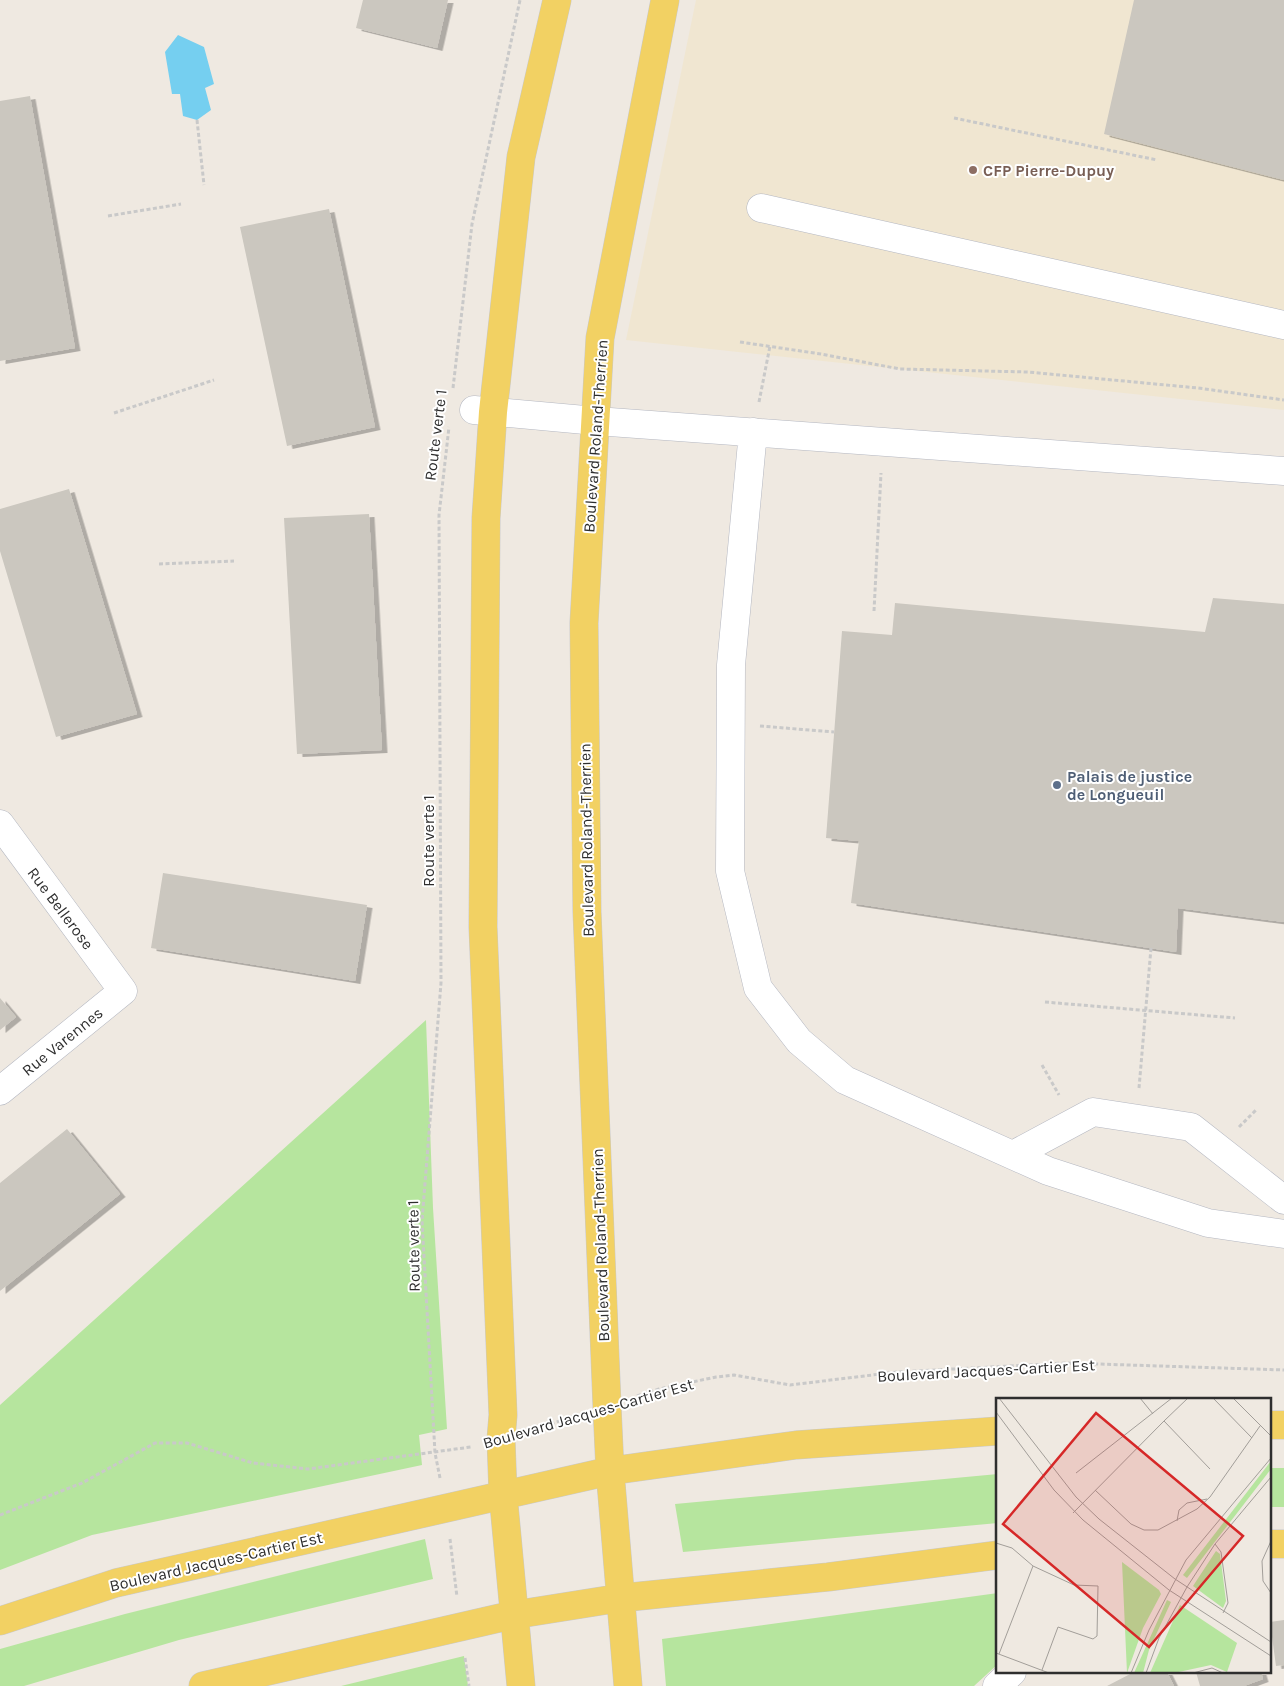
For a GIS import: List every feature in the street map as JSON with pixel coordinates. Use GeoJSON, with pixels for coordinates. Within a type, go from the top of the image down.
{"type":"FeatureCollection","features":[{"type":"Feature","properties":{"kind":"main road"},"geometry":{"type":"LineString","coordinates":[[521,1686],[503,1494],[501,1439],[503,1415],[483,927],[486,518],[473,414],[521,157],[557,0]]}},
{"type":"Feature","properties":{"kind":"main road","name":"Boulevard Roland-Therrien"},"geometry":{"type":"LineString","coordinates":[[628,1686],[610,1471],[607,1406],[586,872],[584,623],[600,338],[664,0]]}},
{"type":"Feature","properties":{"kind":"main road","name":"Boulevard Jacques-Cartier Est"},"geometry":{"type":"LineString","coordinates":[[0,1621],[116,1583],[610,1471],[796,1444],[996,1431]]}},
{"type":"Feature","properties":{"kind":"main road"},"geometry":{"type":"LineString","coordinates":[[203,1686],[513,1615],[620,1598],[828,1577],[996,1555]]}},
{"type":"Feature","properties":{"kind":"street"},"geometry":{"type":"LineString","coordinates":[[761,208],[1284,325]]}},
{"type":"Feature","properties":{"kind":"street"},"geometry":{"type":"LineString","coordinates":[[473,414],[753,432],[1284,471]]}},
{"type":"Feature","properties":{"kind":"street"},"geometry":{"type":"LineString","coordinates":[[753,432],[731,665],[730,871],[758,988],[799,1041],[845,1080],[1048,1170],[1208,1223],[1284,1234]]}},
{"type":"Feature","properties":{"kind":"street","name":"Rue Bellerose"},"geometry":{"type":"LineString","coordinates":[[0,824],[123,991]]}},
{"type":"Feature","properties":{"kind":"street","name":"Rue Varennes"},"geometry":{"type":"LineString","coordinates":[[0,1091],[123,991]]}},
{"type":"Feature","properties":{"kind":"street"},"geometry":{"type":"LineString","coordinates":[[1013,1155],[1093,1112],[1191,1127],[1284,1200]]}},
{"type":"Feature","properties":{"kind":"street"},"geometry":{"type":"LineString","coordinates":[[997,1686],[1010,1674]]}},
{"type":"Feature","properties":{"kind":"path","name":"Route verte 1"},"geometry":{"type":"LineString","coordinates":[[453,392],[472,224],[520,0]]}},
{"type":"Feature","properties":{"kind":"path"},"geometry":{"type":"LineString","coordinates":[[954,118],[1157,160]]}},
{"type":"Feature","properties":{"kind":"path"},"geometry":{"type":"LineString","coordinates":[[198,120],[204,185]]}},
{"type":"Feature","properties":{"kind":"path"},"geometry":{"type":"LineString","coordinates":[[108,216],[181,204]]}},
{"type":"Feature","properties":{"kind":"path"},"geometry":{"type":"LineString","coordinates":[[740,342],[821,354],[900,369],[1028,372],[1198,388],[1284,400]]}},
{"type":"Feature","properties":{"kind":"path"},"geometry":{"type":"LineString","coordinates":[[753,432],[770,346]]}},
{"type":"Feature","properties":{"kind":"path"},"geometry":{"type":"LineString","coordinates":[[114,413],[214,380]]}},
{"type":"Feature","properties":{"kind":"path","name":"Route verte 1"},"geometry":{"type":"LineString","coordinates":[[469,1686],[445,1507],[435,1453],[422,1221],[441,983],[439,515],[473,414]]}},
{"type":"Feature","properties":{"kind":"path"},"geometry":{"type":"LineString","coordinates":[[874,610],[882,442]]}},
{"type":"Feature","properties":{"kind":"path"},"geometry":{"type":"LineString","coordinates":[[160,564],[234,561]]}},
{"type":"Feature","properties":{"kind":"path"},"geometry":{"type":"LineString","coordinates":[[731,724],[834,732]]}},
{"type":"Feature","properties":{"kind":"path"},"geometry":{"type":"LineString","coordinates":[[1137,1119],[1151,948]]}},
{"type":"Feature","properties":{"kind":"path"},"geometry":{"type":"LineString","coordinates":[[1045,1002],[1235,1018]]}},
{"type":"Feature","properties":{"kind":"path","name":"Boulevard Jacques-Cartier Est"},"geometry":{"type":"LineString","coordinates":[[0,1515],[82,1483],[155,1443],[187,1443],[253,1462],[308,1469],[462,1449],[501,1439],[658,1389],[716,1377],[734,1375],[790,1385],[897,1372],[1066,1363],[1284,1370]]}},
{"type":"Feature","properties":{"kind":"shaded area","name":"CFP Pierre-Dupuy"},"geometry":{"type":"Polygon","coordinates":[[[696,0],[1284,0],[1284,410],[626,340],[696,0]]]}},
{"type":"Feature","properties":{"kind":"green space"},"geometry":{"type":"Polygon","coordinates":[[[426,1020],[433,1208],[447,1429],[419,1435],[422,1465],[92,1535],[0,1570],[0,1405],[426,1020]]]}},
{"type":"Feature","properties":{"kind":"green space"},"geometry":{"type":"Polygon","coordinates":[[[1272,1468],[1284,1468],[1284,1507],[1272,1507],[1272,1468]]]}},
{"type":"Feature","properties":{"kind":"green space"},"geometry":{"type":"Polygon","coordinates":[[[996,1474],[996,1523],[683,1552],[675,1504],[996,1474]]]}},
{"type":"Feature","properties":{"kind":"green space"},"geometry":{"type":"Polygon","coordinates":[[[425,1539],[433,1579],[179,1640],[24,1686],[0,1686],[0,1649],[125,1614],[425,1539]]]}},
{"type":"Feature","properties":{"kind":"green space"},"geometry":{"type":"Polygon","coordinates":[[[996,1593],[996,1666],[974,1686],[666,1686],[662,1639],[996,1593]]]}},
{"type":"Feature","properties":{"kind":"green space"},"geometry":{"type":"Polygon","coordinates":[[[464,1656],[468,1686],[341,1686],[464,1656]]]}},
{"type":"Feature","properties":{"kind":"water"},"geometry":{"type":"Polygon","coordinates":[[[178,35],[204,47],[214,84],[205,88],[211,110],[197,120],[183,116],[180,94],[172,94],[165,52],[178,35]]]}},
{"type":"Feature","properties":{"kind":"building"},"geometry":{"type":"Polygon","coordinates":[[[363,0],[448,0],[437,48],[356,28],[363,0]]]}},
{"type":"Feature","properties":{"kind":"building"},"geometry":{"type":"Polygon","coordinates":[[[1134,0],[1284,0],[1284,180],[1104,134],[1134,0]]]}},
{"type":"Feature","properties":{"kind":"building"},"geometry":{"type":"Polygon","coordinates":[[[30,96],[75,348],[0,361],[0,101],[30,96]]]}},
{"type":"Feature","properties":{"kind":"building"},"geometry":{"type":"Polygon","coordinates":[[[329,209],[375,427],[287,446],[240,227],[329,209]]]}},
{"type":"Feature","properties":{"kind":"building"},"geometry":{"type":"Polygon","coordinates":[[[69,489],[137,714],[56,737],[0,551],[0,509],[69,489]]]}},
{"type":"Feature","properties":{"kind":"building"},"geometry":{"type":"Polygon","coordinates":[[[369,514],[382,750],[297,754],[284,518],[369,514]]]}},
{"type":"Feature","properties":{"kind":"building","name":"Palais de justice de Longueuil"},"geometry":{"type":"Polygon","coordinates":[[[1213,598],[1284,604],[1284,922],[1178,908],[1176,952],[851,903],[859,841],[826,838],[842,631],[892,635],[895,603],[1205,632],[1213,598]]]}},
{"type":"Feature","properties":{"kind":"building"},"geometry":{"type":"Polygon","coordinates":[[[163,873],[367,905],[355,981],[151,948],[163,873]]]}},
{"type":"Feature","properties":{"kind":"building"},"geometry":{"type":"Polygon","coordinates":[[[0,998],[16,1017],[0,1030],[0,998]]]}},
{"type":"Feature","properties":{"kind":"building"},"geometry":{"type":"Polygon","coordinates":[[[67,1129],[120,1194],[0,1291],[0,1183],[67,1129]]]}},
{"type":"Feature","properties":{"kind":"building"},"geometry":{"type":"Polygon","coordinates":[[[1284,1620],[1284,1665],[1276,1666],[1272,1622],[1284,1620]]]}},
{"type":"Feature","properties":{"kind":"building"},"geometry":{"type":"Polygon","coordinates":[[[1130,1674],[1168,1674],[1174,1686],[1107,1686],[1130,1674]]]}},
{"type":"Feature","properties":{"kind":"building"},"geometry":{"type":"Polygon","coordinates":[[[1197,1674],[1262,1674],[1263,1679],[1244,1686],[1200,1686],[1197,1674]]]}},
{"type":"Feature","properties":{"kind":"place","name":"CFP Pierre-Dupuy"},"geometry":{"type":"Point","coordinates":[973,170]}},
{"type":"Feature","properties":{"kind":"place","name":"Palais de justice de Longueuil"},"geometry":{"type":"Point","coordinates":[1057,785]}}]}
